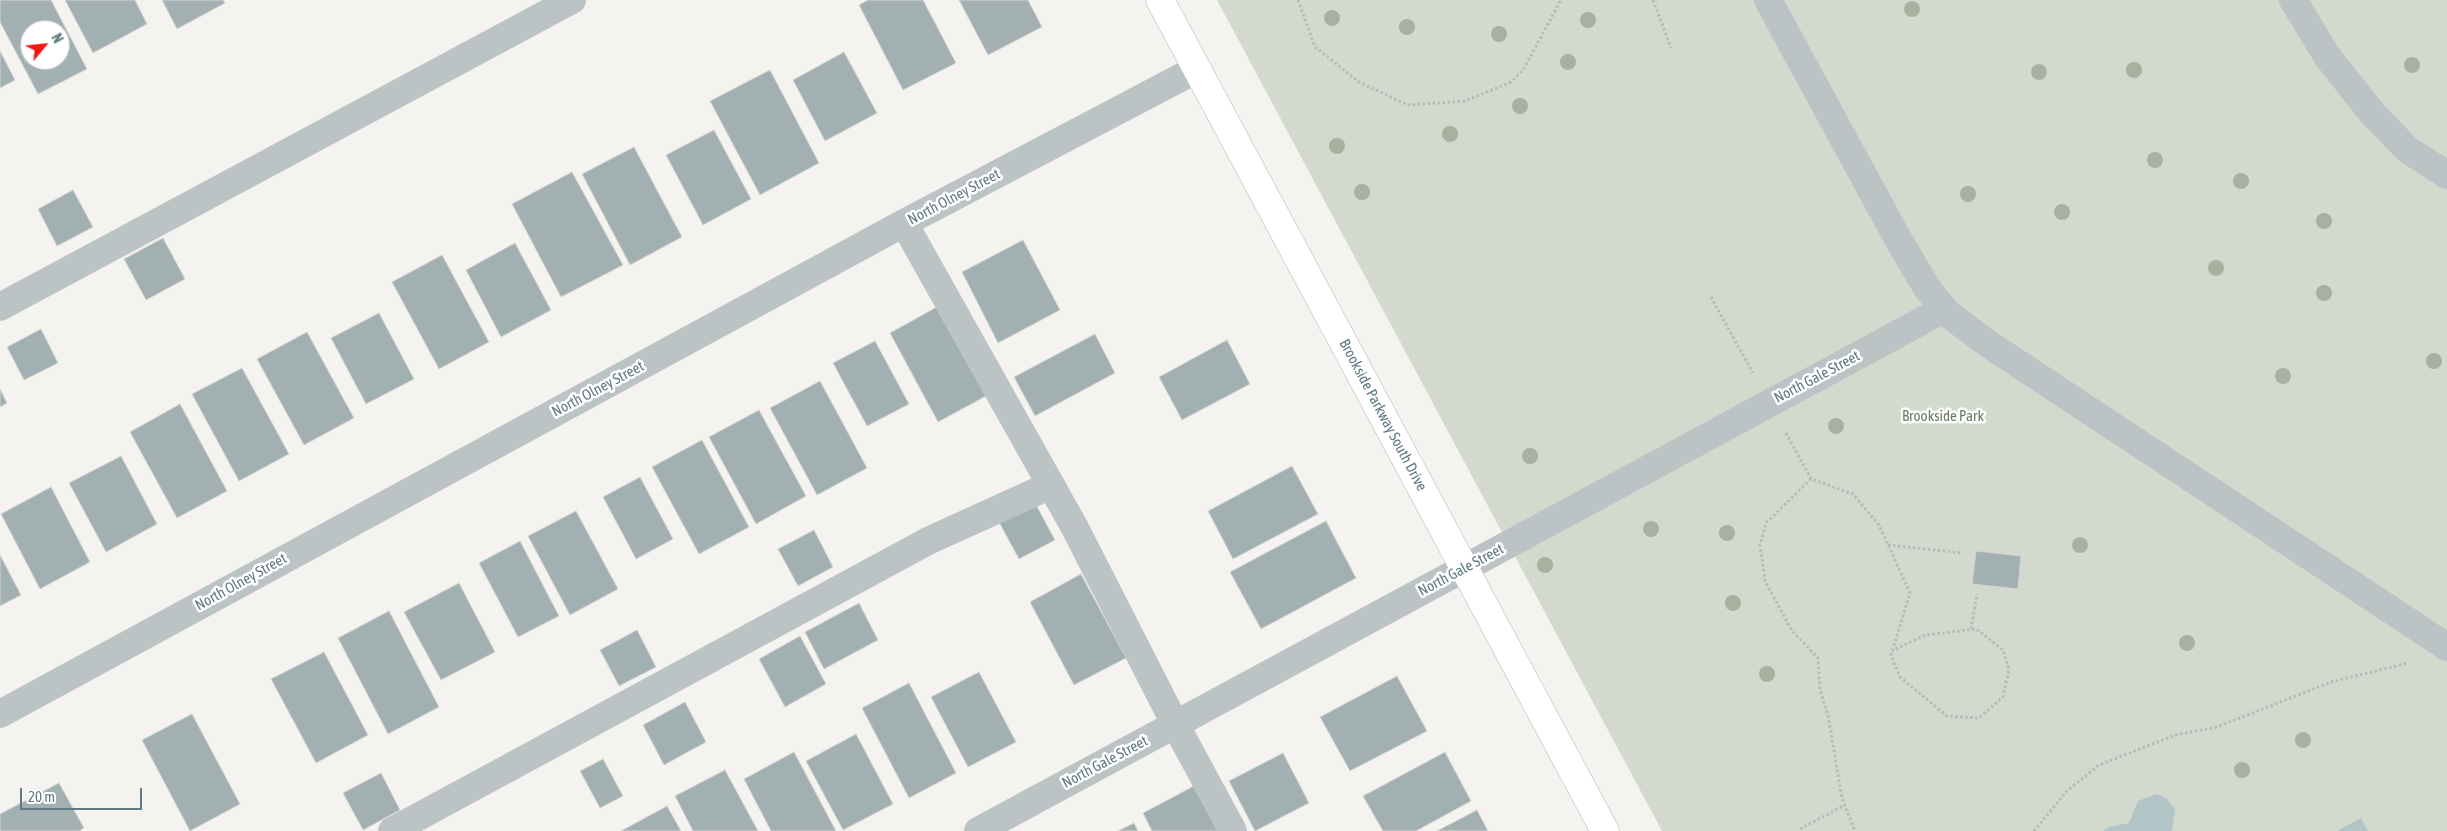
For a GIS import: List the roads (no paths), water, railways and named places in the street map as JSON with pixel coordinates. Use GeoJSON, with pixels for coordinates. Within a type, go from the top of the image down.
{"type":"FeatureCollection","features":[{"type":"Feature","properties":{"kind":"main road","name":"Brookside Parkway South Drive"},"geometry":{"type":"LineString","coordinates":[[1160,0],[1605,831]]}},
{"type":"Feature","properties":{"kind":"street"},"geometry":{"type":"LineString","coordinates":[[0,307],[572,0]]}},
{"type":"Feature","properties":{"kind":"street"},"geometry":{"type":"LineString","coordinates":[[1768,0],[1898,239],[1927,288],[1944,309],[1993,348],[2447,647]]}},
{"type":"Feature","properties":{"kind":"street"},"geometry":{"type":"LineString","coordinates":[[2293,0],[2327,56],[2372,113],[2408,150],[2447,176]]}},
{"type":"Feature","properties":{"kind":"street","name":"North Olney Street"},"geometry":{"type":"LineString","coordinates":[[0,714],[904,223],[1198,69]]}},
{"type":"Feature","properties":{"kind":"street"},"geometry":{"type":"LineString","coordinates":[[904,223],[1051,485],[1175,724],[1233,831]]}},
{"type":"Feature","properties":{"kind":"street","name":"North Gale Street"},"geometry":{"type":"LineString","coordinates":[[978,831],[1944,309]]}},
{"type":"Feature","properties":{"kind":"street"},"geometry":{"type":"LineString","coordinates":[[392,831],[928,541],[1051,485]]}},
{"type":"Feature","properties":{"kind":"park label","name":"Brookside Park"},"geometry":{"type":"Point","coordinates":[1943,416]}}]}
